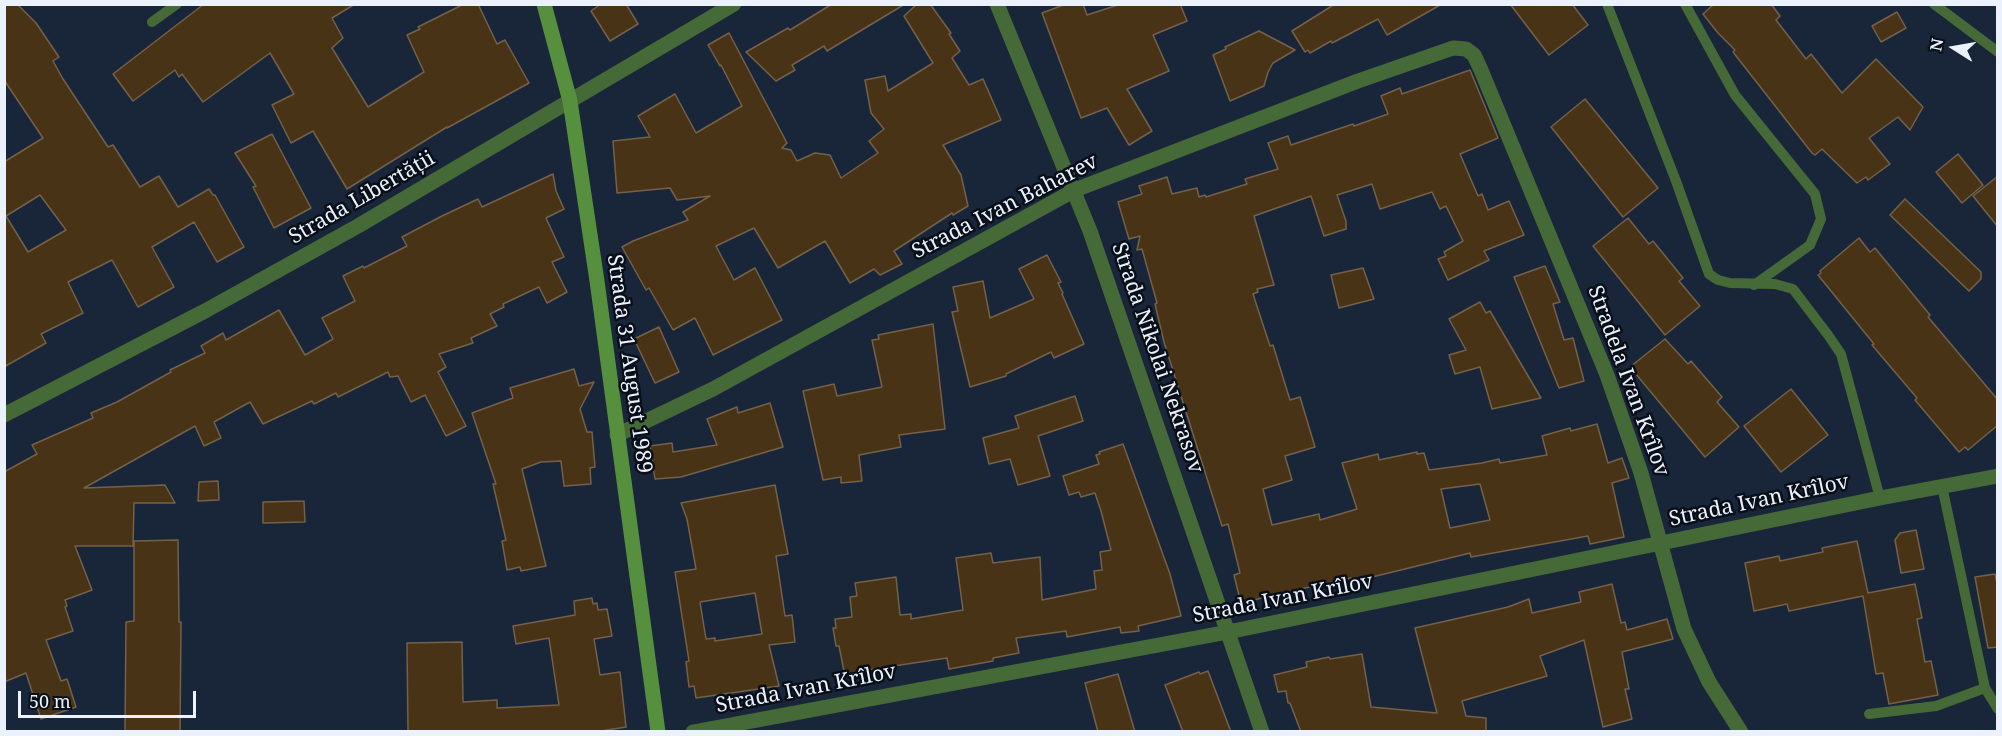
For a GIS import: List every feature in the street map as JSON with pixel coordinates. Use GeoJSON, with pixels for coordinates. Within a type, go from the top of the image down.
{"type":"FeatureCollection","features":[{"type":"Feature","properties":{"kind":"main road","name":"Strada 31 August 1989"},"geometry":{"type":"LineString","coordinates":[[544,4],[570,101],[597,281],[658,732]]}},
{"type":"Feature","properties":{"kind":"street","name":"Strada Libertății"},"geometry":{"type":"LineString","coordinates":[[4,415],[348,232],[734,4]]}},
{"type":"Feature","properties":{"kind":"street","name":"Strada Nikolai Nekrasov"},"geometry":{"type":"LineString","coordinates":[[997,4],[1075,190],[1177,479],[1262,732]]}},
{"type":"Feature","properties":{"kind":"street","name":"Strada Ivan Baharev"},"geometry":{"type":"LineString","coordinates":[[617,435],[713,389],[1075,190],[1358,81],[1453,48],[1466,49]]}},
{"type":"Feature","properties":{"kind":"street","name":"Stradela Ivan Krîlov"},"geometry":{"type":"LineString","coordinates":[[1466,49],[1474,55],[1481,70],[1607,375],[1641,473],[1684,628],[1709,682],[1741,732]]}},
{"type":"Feature","properties":{"kind":"street","name":"Strada Ivan Krîlov"},"geometry":{"type":"LineString","coordinates":[[693,732],[1228,632],[1661,542],[1998,476]]}},
{"type":"Feature","properties":{"kind":"lane"},"geometry":{"type":"LineString","coordinates":[[152,22],[177,4]]}},
{"type":"Feature","properties":{"kind":"lane","name":"Strada Ivan Krîlov"},"geometry":{"type":"LineString","coordinates":[[1607,4],[1672,170],[1709,274],[1718,280],[1730,283],[1775,284],[1793,289],[1839,348],[1880,498]]}},
{"type":"Feature","properties":{"kind":"lane"},"geometry":{"type":"LineString","coordinates":[[1685,4],[1735,95],[1815,194],[1821,219],[1810,246],[1754,285]]}},
{"type":"Feature","properties":{"kind":"lane"},"geometry":{"type":"LineString","coordinates":[[1934,4],[1998,52]]}},
{"type":"Feature","properties":{"kind":"lane"},"geometry":{"type":"LineString","coordinates":[[1942,486],[1985,688],[1998,709]]}},
{"type":"Feature","properties":{"kind":"lane"},"geometry":{"type":"LineString","coordinates":[[1869,714],[1936,706],[1985,688]]}},
{"type":"Feature","properties":{"kind":"building"},"geometry":{"type":"Polygon","coordinates":[[[4,4],[17,4],[36,23],[59,57],[53,61],[63,79],[108,147],[113,145],[140,187],[159,176],[178,207],[209,189],[215,195],[244,247],[217,262],[194,222],[152,247],[174,287],[138,307],[112,260],[68,282],[83,313],[41,334],[46,343],[4,367],[4,162],[43,138],[4,80],[4,4]],[[40,195],[6,216],[28,252],[66,230],[40,195]]]}},
{"type":"Feature","properties":{"kind":"building"},"geometry":{"type":"Polygon","coordinates":[[[204,4],[355,4],[332,18],[343,38],[332,48],[368,107],[424,72],[407,35],[464,4],[478,4],[497,44],[505,40],[529,83],[447,127],[347,189],[313,131],[291,143],[272,105],[294,94],[270,53],[203,102],[182,74],[179,77],[175,70],[133,101],[113,74],[204,4]]]}},
{"type":"Feature","properties":{"kind":"building"},"geometry":{"type":"Polygon","coordinates":[[[601,4],[626,4],[638,24],[610,41],[591,11],[601,4]]]}},
{"type":"Feature","properties":{"kind":"building"},"geometry":{"type":"Polygon","coordinates":[[[832,4],[905,4],[827,51],[824,46],[792,65],[795,70],[776,81],[746,52],[788,28],[790,30],[832,4]]]}},
{"type":"Feature","properties":{"kind":"building"},"geometry":{"type":"Polygon","coordinates":[[[917,4],[930,4],[951,33],[949,34],[960,51],[952,58],[969,85],[983,79],[1001,120],[943,145],[961,175],[968,206],[953,215],[952,213],[894,251],[902,264],[880,275],[874,269],[850,283],[825,241],[778,268],[754,228],[716,246],[734,280],[755,268],[782,320],[713,355],[695,318],[673,330],[649,288],[646,290],[622,247],[688,220],[683,212],[710,196],[677,200],[670,188],[617,193],[613,141],[650,137],[638,116],[675,94],[696,133],[742,106],[708,45],[729,33],[787,143],[782,148],[791,150],[797,161],[815,153],[830,155],[841,178],[878,153],[869,141],[884,129],[871,113],[865,80],[885,76],[888,91],[933,63],[904,16],[917,4]]]}},
{"type":"Feature","properties":{"kind":"building"},"geometry":{"type":"Polygon","coordinates":[[[1066,4],[1083,4],[1087,15],[1121,4],[1180,4],[1187,21],[1153,35],[1169,71],[1127,89],[1152,131],[1129,145],[1107,108],[1081,118],[1042,13],[1066,4]]]}},
{"type":"Feature","properties":{"kind":"building"},"geometry":{"type":"Polygon","coordinates":[[[1335,4],[1442,4],[1387,35],[1378,19],[1310,53],[1308,50],[1305,52],[1292,31],[1335,4]]]}},
{"type":"Feature","properties":{"kind":"building"},"geometry":{"type":"Polygon","coordinates":[[[1510,4],[1572,4],[1588,25],[1549,55],[1510,4]]]}},
{"type":"Feature","properties":{"kind":"building"},"geometry":{"type":"Polygon","coordinates":[[[1714,4],[1771,4],[1780,16],[1776,20],[1806,59],[1811,54],[1842,93],[1876,59],[1923,107],[1910,130],[1898,117],[1869,138],[1890,164],[1868,180],[1866,177],[1857,183],[1822,149],[1815,155],[1812,153],[1733,52],[1735,50],[1703,14],[1714,4]]]}},
{"type":"Feature","properties":{"kind":"building"},"geometry":{"type":"Polygon","coordinates":[[[1897,12],[1906,28],[1881,42],[1872,26],[1897,12]]]}},
{"type":"Feature","properties":{"kind":"building"},"geometry":{"type":"Polygon","coordinates":[[[1259,31],[1295,50],[1273,63],[1264,86],[1230,101],[1213,55],[1259,31]]]}},
{"type":"Feature","properties":{"kind":"building"},"geometry":{"type":"Polygon","coordinates":[[[1470,70],[1498,138],[1460,154],[1478,196],[1482,194],[1488,210],[1509,201],[1524,235],[1484,251],[1489,260],[1448,280],[1438,259],[1446,256],[1444,252],[1463,241],[1446,206],[1440,209],[1432,192],[1380,209],[1372,184],[1337,195],[1346,221],[1346,229],[1324,236],[1311,196],[1254,216],[1274,285],[1257,289],[1258,292],[1253,294],[1270,346],[1273,345],[1290,400],[1300,397],[1315,447],[1285,456],[1292,480],[1263,489],[1272,525],[1319,514],[1320,520],[1357,509],[1342,463],[1378,454],[1379,460],[1417,452],[1417,454],[1424,453],[1429,470],[1499,459],[1500,463],[1547,455],[1542,436],[1570,428],[1571,431],[1597,424],[1608,463],[1622,458],[1629,478],[1612,483],[1624,537],[1590,544],[1588,536],[1471,557],[1470,553],[1352,582],[1351,578],[1241,604],[1234,575],[1240,573],[1228,524],[1222,526],[1164,342],[1155,304],[1157,303],[1142,249],[1137,250],[1140,236],[1129,239],[1118,202],[1142,194],[1139,186],[1167,177],[1172,194],[1197,188],[1199,197],[1205,195],[1206,197],[1247,184],[1245,179],[1278,169],[1268,143],[1288,136],[1291,145],[1388,114],[1381,96],[1400,88],[1402,94],[1470,70]],[[1480,484],[1441,489],[1450,528],[1490,520],[1480,484]]]}},
{"type":"Feature","properties":{"kind":"building"},"geometry":{"type":"Polygon","coordinates":[[[1585,99],[1658,188],[1623,217],[1551,127],[1585,99]]]}},
{"type":"Feature","properties":{"kind":"building"},"geometry":{"type":"Polygon","coordinates":[[[272,134],[311,208],[274,228],[253,187],[256,186],[235,153],[272,134]]]}},
{"type":"Feature","properties":{"kind":"building"},"geometry":{"type":"Polygon","coordinates":[[[1958,154],[1983,185],[1962,203],[1936,172],[1958,154]]]}},
{"type":"Feature","properties":{"kind":"building"},"geometry":{"type":"Polygon","coordinates":[[[553,174],[556,191],[564,209],[546,218],[564,257],[552,262],[567,292],[547,303],[539,287],[503,304],[504,307],[490,314],[497,326],[471,338],[473,343],[439,354],[446,367],[438,372],[466,426],[446,436],[425,395],[411,402],[398,376],[390,377],[388,372],[338,397],[336,393],[314,404],[312,401],[263,424],[250,402],[214,422],[221,438],[204,446],[195,426],[84,488],[165,485],[175,503],[134,503],[133,546],[75,546],[92,590],[65,600],[73,631],[46,640],[61,681],[67,679],[76,707],[41,719],[26,673],[4,682],[4,472],[37,454],[32,445],[93,418],[91,413],[117,402],[171,372],[170,370],[205,353],[201,346],[223,333],[226,340],[279,310],[305,355],[333,339],[322,318],[355,301],[343,276],[407,246],[402,237],[442,216],[478,199],[482,207],[553,174]]]}},
{"type":"Feature","properties":{"kind":"building"},"geometry":{"type":"Polygon","coordinates":[[[1998,176],[1998,227],[1973,196],[1998,176]]]}},
{"type":"Feature","properties":{"kind":"building"},"geometry":{"type":"Polygon","coordinates":[[[1905,199],[1981,272],[1981,279],[1969,291],[1890,215],[1905,199]]]}},
{"type":"Feature","properties":{"kind":"building"},"geometry":{"type":"Polygon","coordinates":[[[1628,218],[1649,244],[1653,241],[1683,278],[1679,281],[1700,306],[1665,335],[1593,246],[1628,218]]]}},
{"type":"Feature","properties":{"kind":"building"},"geometry":{"type":"Polygon","coordinates":[[[1859,238],[1870,252],[1875,248],[1930,315],[1928,317],[1998,400],[1998,425],[1968,450],[1965,447],[1959,452],[1915,400],[1917,398],[1872,345],[1874,344],[1818,275],[1859,238]]]}},
{"type":"Feature","properties":{"kind":"building"},"geometry":{"type":"Polygon","coordinates":[[[1047,255],[1061,282],[1058,283],[1062,294],[1084,344],[1054,358],[1051,352],[1006,376],[970,387],[952,312],[958,311],[953,287],[983,281],[990,318],[1034,299],[1019,269],[1047,255]]]}},
{"type":"Feature","properties":{"kind":"building"},"geometry":{"type":"Polygon","coordinates":[[[1545,266],[1560,302],[1553,304],[1564,340],[1573,338],[1584,381],[1559,388],[1514,277],[1545,266]]]}},
{"type":"Feature","properties":{"kind":"building"},"geometry":{"type":"Polygon","coordinates":[[[1363,268],[1374,299],[1339,308],[1331,275],[1363,268]]]}},
{"type":"Feature","properties":{"kind":"building"},"geometry":{"type":"Polygon","coordinates":[[[1480,302],[1486,313],[1490,311],[1541,398],[1492,409],[1480,367],[1455,374],[1449,355],[1466,350],[1449,319],[1480,302]]]}},
{"type":"Feature","properties":{"kind":"building"},"geometry":{"type":"Polygon","coordinates":[[[933,324],[945,429],[899,435],[901,447],[859,455],[862,481],[841,483],[841,477],[823,480],[803,391],[834,384],[837,396],[882,387],[872,340],[879,339],[878,335],[933,324]]]}},
{"type":"Feature","properties":{"kind":"building"},"geometry":{"type":"Polygon","coordinates":[[[659,327],[679,372],[655,383],[634,339],[659,327]]]}},
{"type":"Feature","properties":{"kind":"building"},"geometry":{"type":"Polygon","coordinates":[[[1665,339],[1688,364],[1691,361],[1722,397],[1717,402],[1739,427],[1705,457],[1630,367],[1665,339]]]}},
{"type":"Feature","properties":{"kind":"building"},"geometry":{"type":"Polygon","coordinates":[[[574,369],[579,386],[594,382],[580,409],[587,432],[592,432],[595,467],[590,468],[591,484],[564,486],[561,461],[541,462],[522,469],[546,566],[521,571],[520,567],[507,570],[502,541],[506,540],[493,484],[496,484],[472,413],[513,398],[510,388],[574,369]]]}},
{"type":"Feature","properties":{"kind":"building"},"geometry":{"type":"Polygon","coordinates":[[[1791,389],[1828,435],[1781,472],[1744,426],[1791,389]]]}},
{"type":"Feature","properties":{"kind":"building"},"geometry":{"type":"Polygon","coordinates":[[[1075,396],[1083,421],[1038,436],[1050,476],[1018,485],[1010,459],[989,464],[983,438],[1019,428],[1015,416],[1075,396]]]}},
{"type":"Feature","properties":{"kind":"building"},"geometry":{"type":"Polygon","coordinates":[[[770,403],[783,447],[681,477],[655,479],[650,446],[672,443],[673,452],[717,445],[707,419],[737,407],[738,413],[770,403]]]}},
{"type":"Feature","properties":{"kind":"building"},"geometry":{"type":"Polygon","coordinates":[[[1123,444],[1170,574],[1181,616],[1138,626],[1139,631],[1121,633],[1120,627],[1067,637],[1066,631],[1016,638],[1019,653],[993,658],[993,661],[949,669],[947,658],[867,670],[867,673],[845,676],[833,628],[836,628],[835,619],[852,617],[850,597],[857,596],[855,583],[896,577],[900,615],[911,614],[911,619],[963,610],[956,558],[991,553],[993,563],[1040,557],[1042,600],[1096,589],[1094,571],[1102,570],[1100,552],[1111,550],[1101,511],[1095,493],[1081,497],[1079,492],[1069,495],[1063,476],[1099,464],[1096,455],[1100,454],[1099,452],[1123,444]]]}},
{"type":"Feature","properties":{"kind":"building"},"geometry":{"type":"Polygon","coordinates":[[[218,481],[219,500],[198,501],[199,482],[218,481]]]}},
{"type":"Feature","properties":{"kind":"building"},"geometry":{"type":"Polygon","coordinates":[[[775,485],[788,554],[776,556],[785,616],[792,615],[795,642],[769,645],[779,686],[696,698],[694,686],[689,687],[686,662],[689,661],[675,572],[696,569],[687,519],[681,503],[775,485]],[[755,593],[700,602],[706,639],[715,638],[715,641],[762,634],[755,593]]]}},
{"type":"Feature","properties":{"kind":"building"},"geometry":{"type":"Polygon","coordinates":[[[304,501],[305,522],[263,523],[263,502],[304,501]]]}},
{"type":"Feature","properties":{"kind":"building"},"geometry":{"type":"Polygon","coordinates":[[[1916,530],[1924,569],[1901,573],[1895,540],[1900,533],[1916,530]]]}},
{"type":"Feature","properties":{"kind":"building"},"geometry":{"type":"Polygon","coordinates":[[[178,540],[179,622],[181,622],[180,732],[125,732],[126,622],[134,621],[134,541],[178,540]]]}},
{"type":"Feature","properties":{"kind":"building"},"geometry":{"type":"Polygon","coordinates":[[[1857,541],[1868,593],[1915,584],[1922,618],[1917,619],[1925,662],[1931,661],[1938,695],[1889,704],[1883,673],[1876,674],[1863,596],[1789,611],[1787,604],[1754,611],[1745,563],[1779,556],[1780,561],[1823,552],[1822,548],[1857,541]]]}},
{"type":"Feature","properties":{"kind":"building"},"geometry":{"type":"Polygon","coordinates":[[[1995,574],[1998,588],[1998,647],[1988,648],[1975,577],[1995,574]]]}},
{"type":"Feature","properties":{"kind":"building"},"geometry":{"type":"Polygon","coordinates":[[[1612,584],[1621,623],[1625,622],[1627,630],[1667,619],[1673,639],[1622,652],[1629,689],[1625,689],[1632,719],[1603,727],[1584,640],[1540,656],[1547,676],[1462,701],[1466,716],[1486,718],[1486,732],[1301,732],[1290,703],[1288,703],[1286,691],[1278,692],[1274,675],[1307,667],[1306,662],[1362,654],[1371,707],[1437,713],[1415,628],[1508,607],[1529,599],[1532,613],[1581,602],[1579,592],[1612,584]]]}},
{"type":"Feature","properties":{"kind":"building"},"geometry":{"type":"Polygon","coordinates":[[[592,598],[593,604],[597,603],[598,610],[607,609],[612,636],[594,639],[600,675],[620,672],[626,727],[595,732],[408,732],[407,643],[462,642],[463,702],[497,700],[497,708],[559,705],[549,638],[516,644],[513,626],[575,615],[574,601],[592,598]]]}},
{"type":"Feature","properties":{"kind":"building"},"geometry":{"type":"Polygon","coordinates":[[[1208,671],[1231,732],[1183,732],[1165,685],[1199,672],[1200,674],[1208,671]]]}},
{"type":"Feature","properties":{"kind":"building"},"geometry":{"type":"Polygon","coordinates":[[[1118,674],[1135,732],[1098,732],[1085,683],[1118,674]]]}}]}
